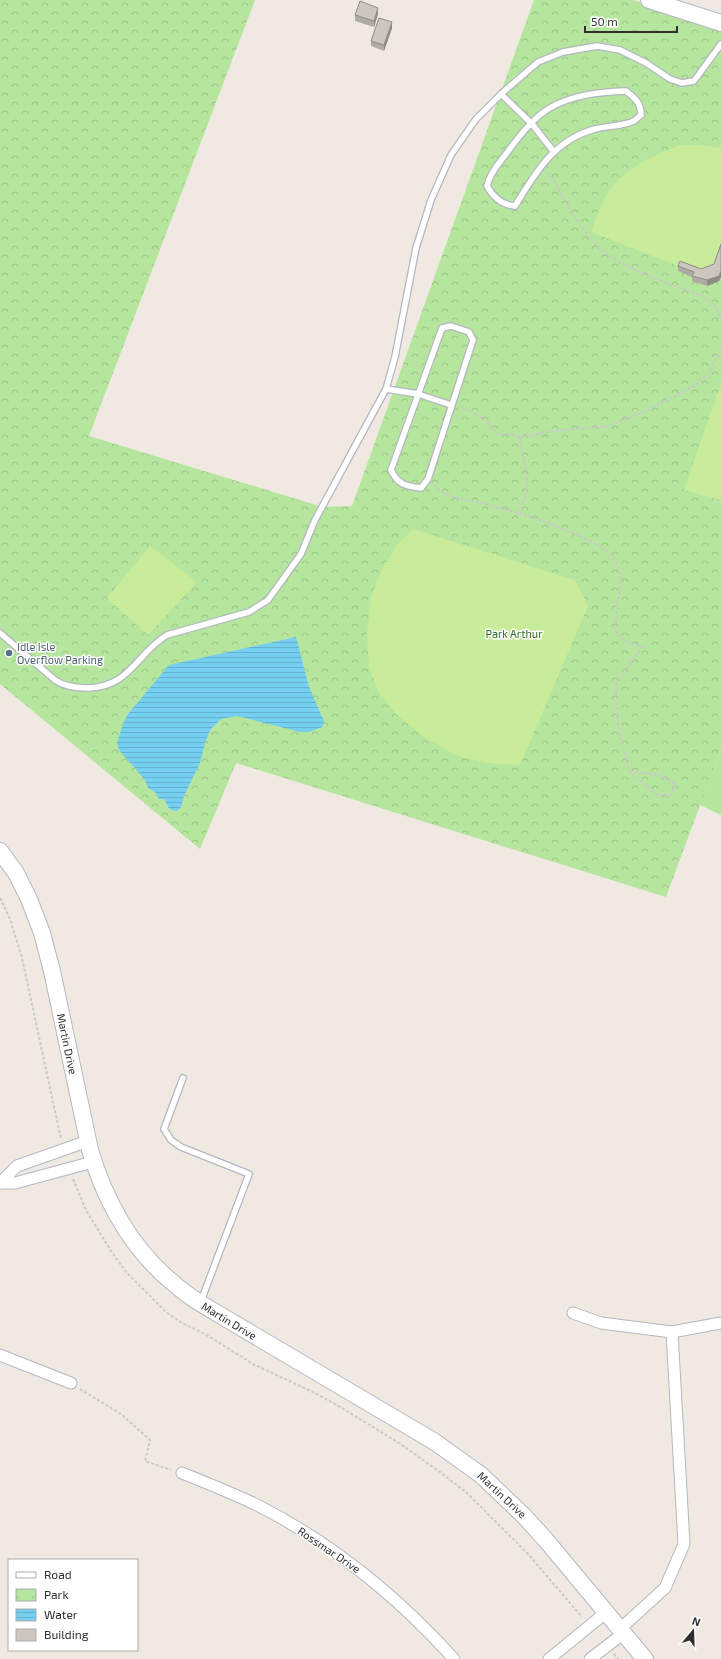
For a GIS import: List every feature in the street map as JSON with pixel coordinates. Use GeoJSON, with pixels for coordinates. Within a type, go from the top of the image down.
{"type":"FeatureCollection","features":[{"type":"Feature","properties":{"kind":"street"},"geometry":{"type":"LineString","coordinates":[[649,0],[721,22]]}},
{"type":"Feature","properties":{"kind":"street","name":"Martin Drive"},"geometry":{"type":"LineString","coordinates":[[0,851],[16,874],[29,899],[42,933],[52,971],[88,1141],[98,1177],[110,1204],[137,1246],[171,1282],[200,1303],[387,1413],[460,1459],[497,1489],[525,1517],[645,1659]]}},
{"type":"Feature","properties":{"kind":"street"},"geometry":{"type":"LineString","coordinates":[[0,1183],[17,1166],[88,1141]]}},
{"type":"Feature","properties":{"kind":"street"},"geometry":{"type":"LineString","coordinates":[[0,1183],[15,1183],[93,1162]]}},
{"type":"Feature","properties":{"kind":"street"},"geometry":{"type":"LineString","coordinates":[[573,1313],[601,1323],[672,1332],[721,1323]]}},
{"type":"Feature","properties":{"kind":"street"},"geometry":{"type":"LineString","coordinates":[[590,1659],[622,1631],[665,1588],[684,1544],[672,1332]]}},
{"type":"Feature","properties":{"kind":"street"},"geometry":{"type":"LineString","coordinates":[[0,1355],[70,1382]]}},
{"type":"Feature","properties":{"kind":"street","name":"Rossmar Drive"},"geometry":{"type":"LineString","coordinates":[[182,1473],[257,1506],[343,1557],[392,1597],[454,1659]]}},
{"type":"Feature","properties":{"kind":"street"},"geometry":{"type":"LineString","coordinates":[[549,1659],[598,1619],[605,1610]]}},
{"type":"Feature","properties":{"kind":"lane"},"geometry":{"type":"LineString","coordinates":[[0,633],[64,686],[100,688],[120,679],[156,642],[167,635],[249,612],[268,600],[301,554],[315,520],[386,389],[395,357],[416,248],[431,200],[451,155],[476,119],[501,94],[538,62],[563,52],[597,46],[620,50],[646,63],[670,79],[682,83],[694,81],[721,44]]}},
{"type":"Feature","properties":{"kind":"lane"},"geometry":{"type":"LineString","coordinates":[[626,91],[635,98],[641,106],[641,114],[634,120],[594,130],[571,139],[554,152],[540,167],[515,206],[507,205],[492,195],[487,186],[489,177],[514,143],[532,124],[548,109],[580,96],[626,91]]}},
{"type":"Feature","properties":{"kind":"lane"},"geometry":{"type":"LineString","coordinates":[[501,94],[532,124],[554,152]]}},
{"type":"Feature","properties":{"kind":"lane"},"geometry":{"type":"LineString","coordinates":[[451,326],[468,332],[473,340],[428,479],[421,488],[407,486],[395,479],[392,470],[418,394],[442,328],[451,326]]}},
{"type":"Feature","properties":{"kind":"lane"},"geometry":{"type":"LineString","coordinates":[[386,389],[418,394],[451,405]]}},
{"type":"Feature","properties":{"kind":"lane"},"geometry":{"type":"LineString","coordinates":[[183,1078],[164,1129],[171,1140],[181,1147],[250,1174],[200,1303]]}},
{"type":"Feature","properties":{"kind":"path"},"geometry":{"type":"LineString","coordinates":[[540,167],[552,178],[581,226],[595,244],[605,253],[620,264],[704,297],[713,303],[721,319]]}},
{"type":"Feature","properties":{"kind":"path"},"geometry":{"type":"LineString","coordinates":[[451,405],[476,413],[484,418],[497,434],[520,437],[553,431],[606,427],[646,411],[689,389],[704,379],[714,365],[721,349]]}},
{"type":"Feature","properties":{"kind":"path"},"geometry":{"type":"LineString","coordinates":[[520,437],[528,480],[528,489],[520,513]]}},
{"type":"Feature","properties":{"kind":"path"},"geometry":{"type":"LineString","coordinates":[[428,479],[438,490],[454,496],[520,513],[546,522],[592,543],[603,549],[614,558],[618,565],[620,575],[616,611],[616,628],[618,634],[626,640],[642,647],[616,684],[618,725],[628,771],[655,794],[670,796],[676,784],[659,775],[628,771]]}},
{"type":"Feature","properties":{"kind":"path"},"geometry":{"type":"LineString","coordinates":[[0,898],[10,919],[22,958],[61,1139]]}},
{"type":"Feature","properties":{"kind":"path"},"geometry":{"type":"LineString","coordinates":[[71,1175],[86,1210],[111,1252],[126,1272],[166,1312],[182,1323],[205,1334],[253,1364],[317,1394],[342,1408],[399,1443],[440,1472],[466,1493],[528,1554],[584,1619]]}},
{"type":"Feature","properties":{"kind":"path"},"geometry":{"type":"LineString","coordinates":[[70,1382],[121,1414],[150,1440],[145,1460],[158,1466],[182,1473]]}},
{"type":"Feature","properties":{"kind":"green space","name":"Park Arthur"},"geometry":{"type":"Polygon","coordinates":[[[0,0],[255,0],[89,436],[323,507],[352,506],[534,0],[634,0],[721,32],[721,749],[666,897],[236,763],[200,849],[0,684],[0,0]]]}},
{"type":"Feature","properties":{"kind":"green space"},"geometry":{"type":"Polygon","coordinates":[[[681,145],[702,145],[721,148],[721,250],[714,270],[701,275],[591,232],[602,203],[617,182],[626,173],[658,154],[681,145]]]}},
{"type":"Feature","properties":{"kind":"green space"},"geometry":{"type":"Polygon","coordinates":[[[721,383],[721,500],[684,490],[721,383]]]}},
{"type":"Feature","properties":{"kind":"green space"},"geometry":{"type":"Polygon","coordinates":[[[413,529],[575,580],[588,606],[520,765],[486,763],[455,755],[423,736],[397,715],[379,693],[369,667],[367,634],[371,598],[381,571],[397,545],[413,529]]]}},
{"type":"Feature","properties":{"kind":"green space"},"geometry":{"type":"Polygon","coordinates":[[[150,546],[197,582],[148,635],[107,598],[150,546]]]}},
{"type":"Feature","properties":{"kind":"green space"},"geometry":{"type":"Polygon","coordinates":[[[721,749],[721,815],[700,805],[721,749]]]}},
{"type":"Feature","properties":{"kind":"water"},"geometry":{"type":"Polygon","coordinates":[[[296,637],[309,687],[324,721],[322,727],[309,732],[300,732],[237,716],[221,719],[210,730],[200,763],[184,796],[181,807],[177,811],[170,809],[164,799],[159,799],[155,792],[148,788],[145,780],[119,750],[117,743],[128,714],[169,665],[296,637]]]}},
{"type":"Feature","properties":{"kind":"building"},"geometry":{"type":"Polygon","coordinates":[[[360,1],[378,8],[374,21],[355,15],[360,1]]]}},
{"type":"Feature","properties":{"kind":"building"},"geometry":{"type":"Polygon","coordinates":[[[379,18],[392,22],[384,45],[371,41],[379,18]]]}},
{"type":"Feature","properties":{"kind":"building"},"geometry":{"type":"Polygon","coordinates":[[[721,244],[721,271],[719,276],[707,280],[692,276],[694,272],[678,266],[680,261],[701,269],[714,264],[721,244]]]}},
{"type":"Feature","properties":{"kind":"place","name":"Idle Isle Overflow Parking"},"geometry":{"type":"Point","coordinates":[9,653]}}]}
